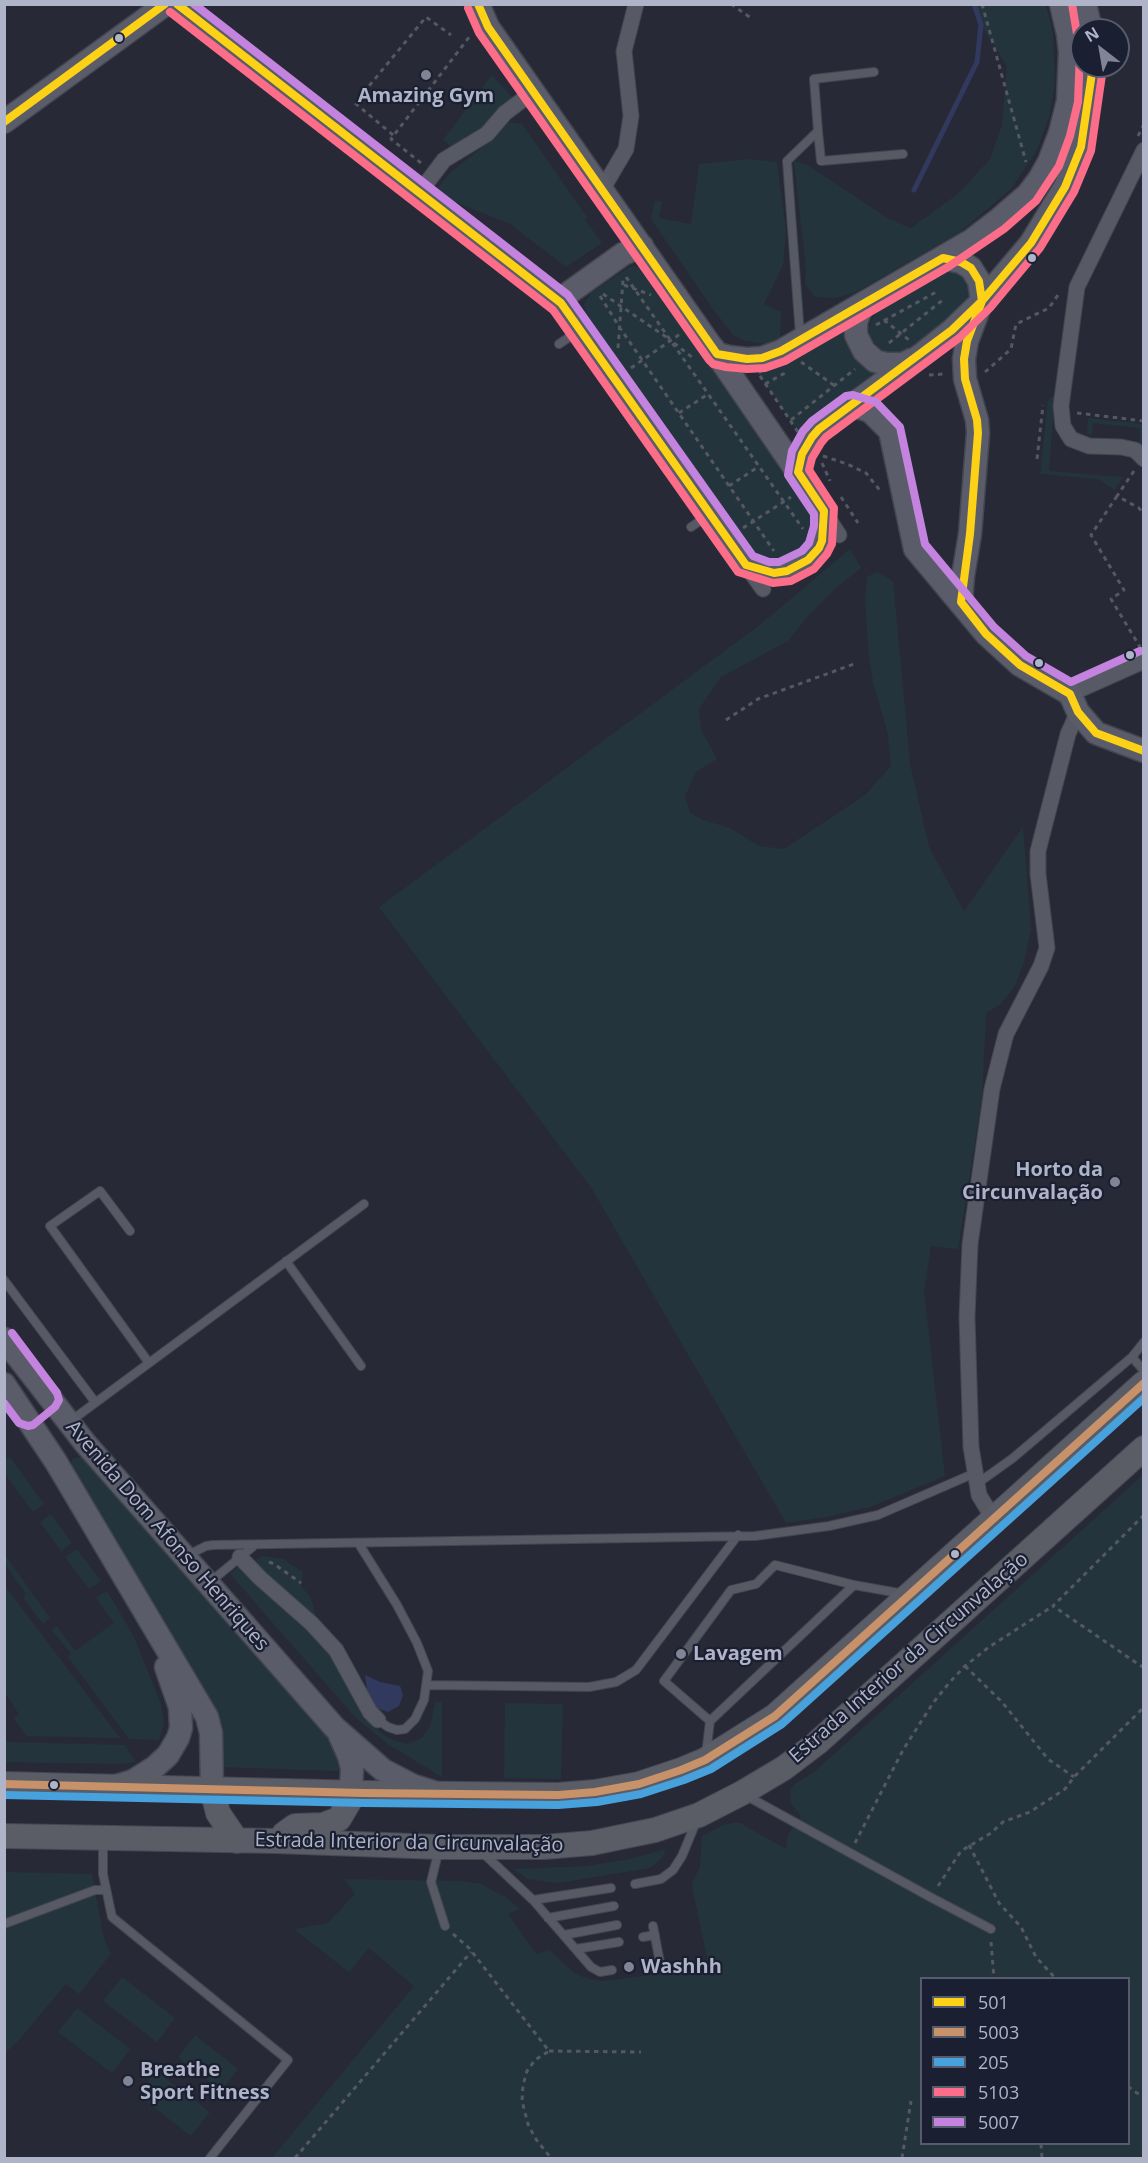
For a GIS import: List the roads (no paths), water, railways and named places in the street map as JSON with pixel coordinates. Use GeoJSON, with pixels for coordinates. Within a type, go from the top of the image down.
{"type":"FeatureCollection","features":[{"type":"Feature","properties":{"kind":"main road"},"geometry":{"type":"LineString","coordinates":[[4,1784],[558,1795],[596,1792],[639,1784],[681,1770],[705,1760],[775,1716],[1143,1383]]}},
{"type":"Feature","properties":{"kind":"main road","name":"Estrada Interior da Circunvalação"},"geometry":{"type":"LineString","coordinates":[[4,1836],[275,1841],[439,1847],[544,1847],[592,1844],[655,1830],[699,1815],[742,1793],[784,1768],[817,1743],[1143,1448]]}},
{"type":"Feature","properties":{"kind":"main road"},"geometry":{"type":"LineString","coordinates":[[212,1789],[218,1813],[237,1841]]}},
{"type":"Feature","properties":{"kind":"main road"},"geometry":{"type":"LineString","coordinates":[[275,1841],[295,1826],[323,1825],[339,1819],[349,1802],[351,1792]]}},
{"type":"Feature","properties":{"kind":"street"},"geometry":{"type":"LineString","coordinates":[[4,122],[166,4]]}},
{"type":"Feature","properties":{"kind":"street"},"geometry":{"type":"LineString","coordinates":[[176,4],[561,303],[763,589]]}},
{"type":"Feature","properties":{"kind":"street"},"geometry":{"type":"LineString","coordinates":[[478,4],[488,27],[717,354],[747,359],[762,358],[796,348],[871,308]]}},
{"type":"Feature","properties":{"kind":"street"},"geometry":{"type":"LineString","coordinates":[[602,190],[626,149],[631,116],[624,51],[636,4]]}},
{"type":"Feature","properties":{"kind":"street"},"geometry":{"type":"LineString","coordinates":[[920,358],[903,364],[879,363],[867,354],[856,335],[857,316],[998,220],[1033,188],[1049,162],[1060,133],[1068,101],[1070,52],[1061,4]]}},
{"type":"Feature","properties":{"kind":"street"},"geometry":{"type":"LineString","coordinates":[[799,482],[802,454],[818,450],[819,429],[850,400],[920,358],[982,301],[1031,243],[1065,187],[1081,147],[1091,78]]}},
{"type":"Feature","properties":{"kind":"street"},"geometry":{"type":"LineString","coordinates":[[419,193],[444,160],[488,134],[505,113],[533,92]]}},
{"type":"Feature","properties":{"kind":"street"},"geometry":{"type":"LineString","coordinates":[[1139,146],[1077,287],[1061,406],[1063,426],[1071,439],[1089,446],[1135,450],[1143,459]]}},
{"type":"Feature","properties":{"kind":"street"},"geometry":{"type":"LineString","coordinates":[[561,303],[570,292],[623,254],[642,246]]}},
{"type":"Feature","properties":{"kind":"street"},"geometry":{"type":"LineString","coordinates":[[943,258],[957,260],[971,268],[979,281],[982,301],[967,341],[964,359],[965,379],[977,420],[978,433],[961,602]]}},
{"type":"Feature","properties":{"kind":"street"},"geometry":{"type":"LineString","coordinates":[[711,345],[799,482],[824,511],[839,536]]}},
{"type":"Feature","properties":{"kind":"street"},"geometry":{"type":"LineString","coordinates":[[850,400],[870,411],[890,431],[915,549],[986,634],[1020,665],[1074,703],[1096,733],[1143,751]]}},
{"type":"Feature","properties":{"kind":"street"},"geometry":{"type":"LineString","coordinates":[[746,565],[774,573],[787,571],[808,560],[822,541],[824,511]]}},
{"type":"Feature","properties":{"kind":"street"},"geometry":{"type":"LineString","coordinates":[[993,1518],[979,1495],[976,1478],[969,1406],[968,1274],[973,1213],[993,1089],[1006,1034],[1041,966],[1047,948],[1038,874],[1038,851],[1074,703],[1143,656]]}},
{"type":"Feature","properties":{"kind":"street","name":"Avenida Dom Afonso Henriques"},"geometry":{"type":"LineString","coordinates":[[4,1339],[85,1443],[335,1728]]}},
{"type":"Feature","properties":{"kind":"street","name":"Avenida Dom Afonso Henriques"},"geometry":{"type":"LineString","coordinates":[[4,1384],[56,1462],[207,1717],[211,1732],[212,1789]]}},
{"type":"Feature","properties":{"kind":"street"},"geometry":{"type":"LineString","coordinates":[[27,1416],[49,1399]]}},
{"type":"Feature","properties":{"kind":"street"},"geometry":{"type":"LineString","coordinates":[[56,1462],[67,1447],[85,1443]]}},
{"type":"Feature","properties":{"kind":"street"},"geometry":{"type":"LineString","coordinates":[[240,1557],[311,1623],[336,1650],[370,1712],[378,1720]]}},
{"type":"Feature","properties":{"kind":"street"},"geometry":{"type":"LineString","coordinates":[[116,1786],[133,1780],[163,1761],[173,1748],[181,1728],[177,1697],[143,1606]]}},
{"type":"Feature","properties":{"kind":"street"},"geometry":{"type":"LineString","coordinates":[[335,1728],[351,1762],[351,1792]]}},
{"type":"Feature","properties":{"kind":"street"},"geometry":{"type":"LineString","coordinates":[[335,1728],[383,1770],[414,1786],[440,1794]]}},
{"type":"Feature","properties":{"kind":"lane"},"geometry":{"type":"LineString","coordinates":[[874,72],[814,79],[821,161],[903,154]]}},
{"type":"Feature","properties":{"kind":"lane"},"geometry":{"type":"LineString","coordinates":[[796,348],[787,161],[818,131]]}},
{"type":"Feature","properties":{"kind":"lane"},"geometry":{"type":"LineString","coordinates":[[559,344],[580,330]]}},
{"type":"Feature","properties":{"kind":"lane"},"geometry":{"type":"LineString","coordinates":[[691,527],[710,514]]}},
{"type":"Feature","properties":{"kind":"lane"},"geometry":{"type":"LineString","coordinates":[[130,1231],[100,1191],[50,1226],[149,1363]]}},
{"type":"Feature","properties":{"kind":"lane"},"geometry":{"type":"LineString","coordinates":[[68,1422],[364,1204]]}},
{"type":"Feature","properties":{"kind":"lane"},"geometry":{"type":"LineString","coordinates":[[286,1261],[361,1365]]}},
{"type":"Feature","properties":{"kind":"lane"},"geometry":{"type":"LineString","coordinates":[[4,1280],[95,1402]]}},
{"type":"Feature","properties":{"kind":"lane"},"geometry":{"type":"LineString","coordinates":[[185,1557],[206,1546],[213,1545],[755,1536],[805,1530],[878,1515],[976,1478],[1013,1458],[1132,1357],[1143,1342]]}},
{"type":"Feature","properties":{"kind":"lane"},"geometry":{"type":"LineString","coordinates":[[1132,1357],[1143,1371]]}},
{"type":"Feature","properties":{"kind":"lane"},"geometry":{"type":"LineString","coordinates":[[427,1685],[589,1687],[616,1682],[636,1670],[738,1535]]}},
{"type":"Feature","properties":{"kind":"lane"},"geometry":{"type":"LineString","coordinates":[[359,1544],[397,1605],[417,1643],[428,1671],[427,1685],[419,1713],[405,1729],[397,1731],[378,1720]]}},
{"type":"Feature","properties":{"kind":"lane"},"geometry":{"type":"LineString","coordinates":[[208,1583],[255,1545]]}},
{"type":"Feature","properties":{"kind":"lane"},"geometry":{"type":"LineString","coordinates":[[710,1721],[664,1681],[731,1590],[756,1584],[775,1565],[854,1586],[908,1595]]}},
{"type":"Feature","properties":{"kind":"lane"},"geometry":{"type":"LineString","coordinates":[[705,1760],[710,1721],[854,1586]]}},
{"type":"Feature","properties":{"kind":"lane"},"geometry":{"type":"LineString","coordinates":[[742,1793],[991,1929]]}},
{"type":"Feature","properties":{"kind":"lane"},"geometry":{"type":"LineString","coordinates":[[635,1884],[647,1886],[673,1870],[682,1856],[699,1815]]}},
{"type":"Feature","properties":{"kind":"lane"},"geometry":{"type":"LineString","coordinates":[[103,1839],[103,1874],[112,1917],[288,2060],[210,2158]]}},
{"type":"Feature","properties":{"kind":"lane"},"geometry":{"type":"LineString","coordinates":[[439,1847],[431,1882],[445,1926]]}},
{"type":"Feature","properties":{"kind":"lane"},"geometry":{"type":"LineString","coordinates":[[477,1847],[533,1900],[591,1966],[600,1972],[612,1970]]}},
{"type":"Feature","properties":{"kind":"lane"},"geometry":{"type":"LineString","coordinates":[[533,1900],[611,1888]]}},
{"type":"Feature","properties":{"kind":"lane"},"geometry":{"type":"LineString","coordinates":[[4,1924],[95,1890],[106,1890]]}},
{"type":"Feature","properties":{"kind":"lane"},"geometry":{"type":"LineString","coordinates":[[548,1918],[614,1906]]}},
{"type":"Feature","properties":{"kind":"lane"},"geometry":{"type":"LineString","coordinates":[[564,1935],[617,1926]]}},
{"type":"Feature","properties":{"kind":"lane"},"geometry":{"type":"LineString","coordinates":[[647,1964],[660,1963],[653,1926]]}},
{"type":"Feature","properties":{"kind":"lane"},"geometry":{"type":"LineString","coordinates":[[643,1938],[655,1935]]}},
{"type":"Feature","properties":{"kind":"lane"},"geometry":{"type":"LineString","coordinates":[[576,1948],[619,1942]]}},
{"type":"Feature","properties":{"kind":"water"},"geometry":{"type":"Polygon","coordinates":[[[365,1675],[380,1682],[400,1686],[403,1695],[399,1706],[388,1712],[377,1708],[368,1696],[365,1675]]]}},
{"type":"Feature","properties":{"kind":"waterway"},"geometry":{"type":"LineString","coordinates":[[914,190],[977,62],[981,25],[974,4]]}},
{"type":"Feature","properties":{"kind":"place","name":"Amazing Gym"},"geometry":{"type":"Point","coordinates":[426,75]}},
{"type":"Feature","properties":{"kind":"place","name":"Horto da Circunvalação"},"geometry":{"type":"Point","coordinates":[1115,1182]}},
{"type":"Feature","properties":{"kind":"place","name":"Lavagem"},"geometry":{"type":"Point","coordinates":[681,1654]}},
{"type":"Feature","properties":{"kind":"place","name":"Washhh"},"geometry":{"type":"Point","coordinates":[629,1967]}},
{"type":"Feature","properties":{"kind":"place","name":"Breathe Sport Fitness"},"geometry":{"type":"Point","coordinates":[128,2081]}}]}
